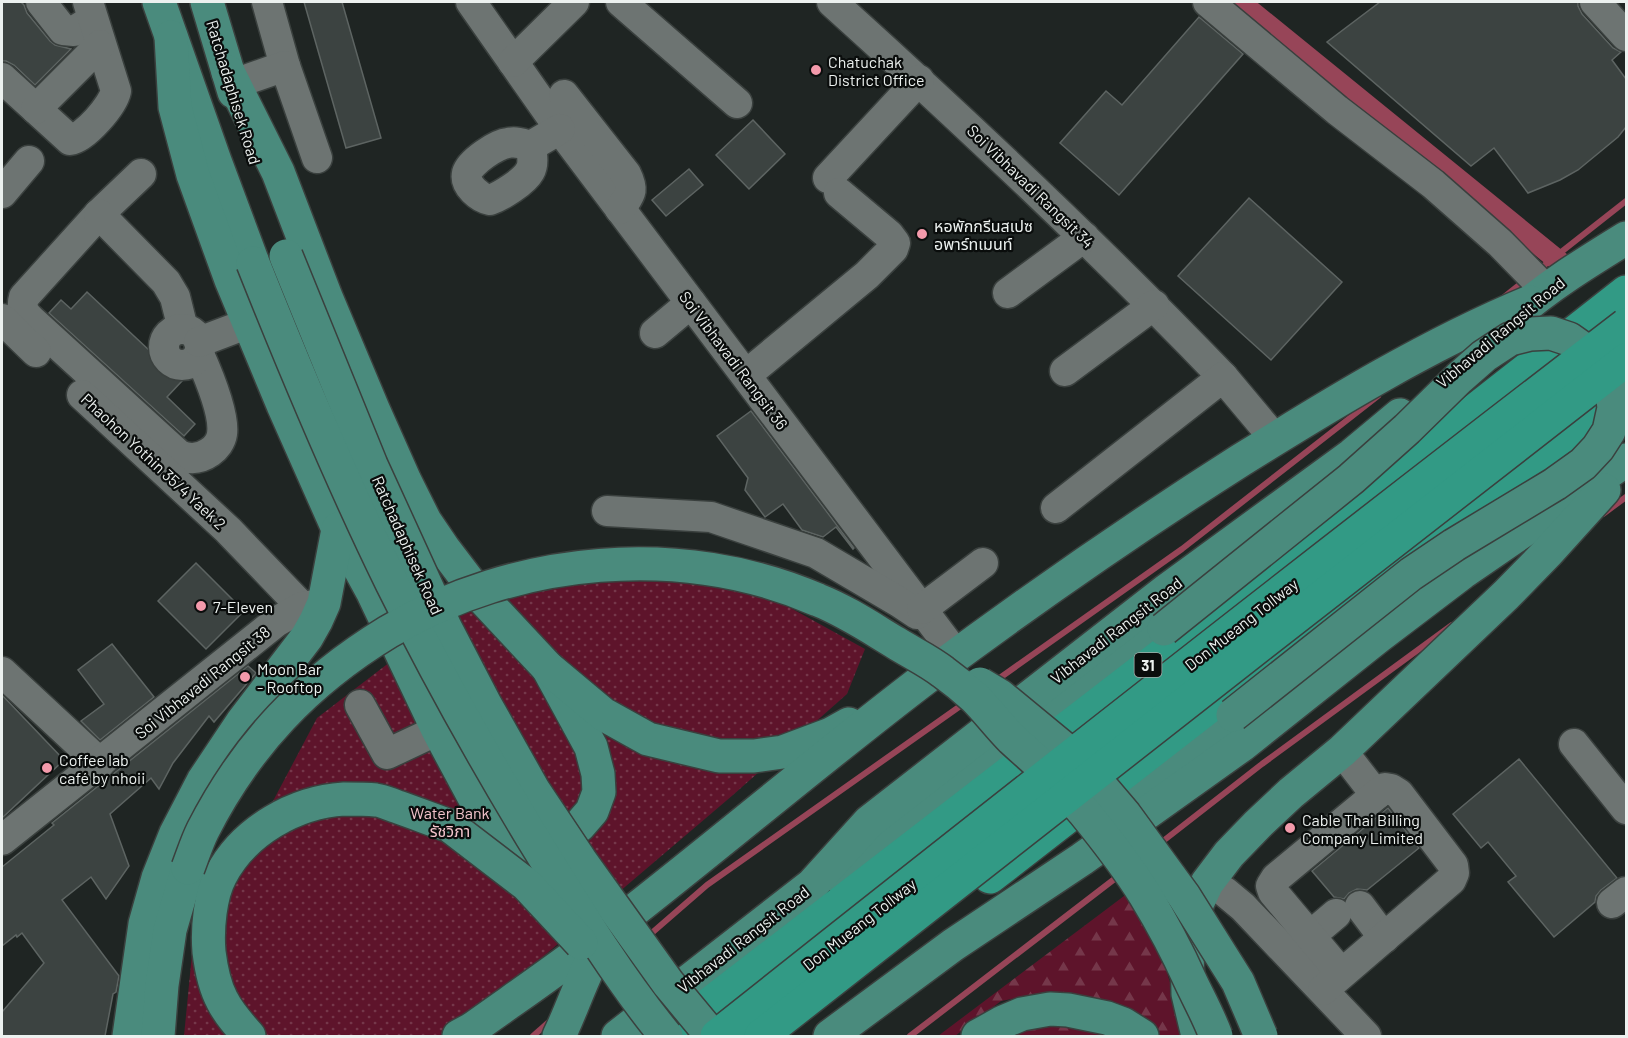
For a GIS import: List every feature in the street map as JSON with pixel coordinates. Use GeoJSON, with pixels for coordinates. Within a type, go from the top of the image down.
{"type":"FeatureCollection","features":[{"type":"Feature","properties":{"kind":"highway","name":"Vibhavadi Rangsit Road"},"geometry":{"type":"LineString","coordinates":[[667,1036],[1174,645],[1626,292]]}},
{"type":"Feature","properties":{"kind":"highway","name":"Don Mueang Tollway"},"geometry":{"type":"LineString","coordinates":[[717,1036],[1420,483],[1626,325]]}},
{"type":"Feature","properties":{"kind":"highway","name":"Don Mueang Tollway"},"geometry":{"type":"LineString","coordinates":[[761,1036],[1626,360]]}},
{"type":"Feature","properties":{"kind":"highway"},"geometry":{"type":"LineString","coordinates":[[785,1036],[1237,685],[1626,388]]}},
{"type":"Feature","properties":{"kind":"main road","name":"Ratchadaphisek Road"},"geometry":{"type":"LineString","coordinates":[[159,2],[253,263],[315,415],[391,581],[421,640],[562,887],[640,1005],[667,1036]]}},
{"type":"Feature","properties":{"kind":"main road","name":"Ratchadaphisek Road"},"geometry":{"type":"LineString","coordinates":[[207,2],[265,195],[286,256],[371,465],[445,627],[534,790],[580,860],[668,983],[712,1036]]}},
{"type":"Feature","properties":{"kind":"main road"},"geometry":{"type":"LineString","coordinates":[[171,37],[176,107],[193,176],[231,280],[282,405],[338,529],[372,591],[438,730],[482,812],[494,832],[514,848],[527,850],[553,843],[579,826],[591,811],[598,792],[598,774],[591,747],[548,668]]}},
{"type":"Feature","properties":{"kind":"main road"},"geometry":{"type":"LineString","coordinates":[[231,78],[278,172],[326,297],[373,409],[425,521],[476,591],[548,668],[603,714],[648,739],[719,756],[754,756],[783,752],[831,734],[941,667]]}},
{"type":"Feature","properties":{"kind":"main road","name":"Vibhavadi Rangsit Road"},"geometry":{"type":"LineString","coordinates":[[618,1036],[812,885],[869,822],[1167,590],[1352,455],[1538,296],[1583,264],[1626,238]]}},
{"type":"Feature","properties":{"kind":"main road"},"geometry":{"type":"LineString","coordinates":[[459,1036],[472,1029],[615,925],[941,667],[1110,545],[1275,439],[1353,393],[1486,320],[1538,296]]}},
{"type":"Feature","properties":{"kind":"main road"},"geometry":{"type":"LineString","coordinates":[[812,885],[865,859],[978,776],[1351,479],[1484,356],[1510,339],[1530,334],[1551,333],[1569,339],[1596,358],[1611,382],[1614,408],[1609,431],[1598,448],[1583,464],[1411,574],[1046,860],[953,945]]}},
{"type":"Feature","properties":{"kind":"main road"},"geometry":{"type":"LineString","coordinates":[[1198,1036],[1188,994],[1188,947],[1191,924],[1207,883],[1229,854],[1258,824],[1342,751],[1513,588],[1592,505],[1626,462]]}},
{"type":"Feature","properties":{"kind":"main road"},"geometry":{"type":"LineString","coordinates":[[830,1036],[953,945],[1082,859],[1242,745],[1462,573],[1626,462]]}},
{"type":"Feature","properties":{"kind":"main road"},"geometry":{"type":"LineString","coordinates":[[129,1036],[145,924],[158,878],[176,833],[203,781],[243,722],[308,637],[313,605],[338,529]]}},
{"type":"Feature","properties":{"kind":"main road"},"geometry":{"type":"LineString","coordinates":[[158,1036],[170,930],[201,832],[226,789],[259,742],[292,705],[327,673],[350,656],[405,622],[450,600],[532,575],[628,564],[681,566],[723,571],[777,584],[853,617],[941,667],[976,681],[1000,696],[1080,762],[1125,815],[1184,896],[1238,982],[1261,1036]]}},
{"type":"Feature","properties":{"kind":"main road"},"geometry":{"type":"LineString","coordinates":[[313,605],[358,610],[372,616],[395,640]]}},
{"type":"Feature","properties":{"kind":"main road"},"geometry":{"type":"LineString","coordinates":[[941,667],[1059,783],[1105,837],[1144,894],[1170,938],[1216,1036]]}},
{"type":"Feature","properties":{"kind":"main road"},"geometry":{"type":"LineString","coordinates":[[249,1036],[221,999],[212,973],[208,945],[209,919],[220,877],[233,857],[256,834],[274,822],[297,809],[315,803],[344,799],[378,801],[450,826],[526,885],[640,1005]]}},
{"type":"Feature","properties":{"kind":"main road"},"geometry":{"type":"LineString","coordinates":[[1246,1036],[1217,948],[1216,925],[1218,907],[1258,824]]}},
{"type":"Feature","properties":{"kind":"main road"},"geometry":{"type":"LineString","coordinates":[[565,1025],[582,982],[602,943],[615,925]]}},
{"type":"Feature","properties":{"kind":"main road"},"geometry":{"type":"LineString","coordinates":[[978,1036],[1022,1014],[1050,1009],[1068,1010],[1107,1018],[1132,1030]]}},
{"type":"Feature","properties":{"kind":"street"},"geometry":{"type":"LineString","coordinates":[[41,2],[63,30],[74,31],[93,22]]}},
{"type":"Feature","properties":{"kind":"street"},"geometry":{"type":"LineString","coordinates":[[267,2],[285,66],[317,159]]}},
{"type":"Feature","properties":{"kind":"street","name":"Soi Vibhavadi Rangsit 36"},"geometry":{"type":"LineString","coordinates":[[471,2],[560,129],[928,618],[941,667]]}},
{"type":"Feature","properties":{"kind":"street"},"geometry":{"type":"LineString","coordinates":[[513,62],[574,2]]}},
{"type":"Feature","properties":{"kind":"street"},"geometry":{"type":"LineString","coordinates":[[621,2],[737,103]]}},
{"type":"Feature","properties":{"kind":"street","name":"Soi Vibhavadi Rangsit 34"},"geometry":{"type":"LineString","coordinates":[[832,2],[919,80],[1154,305],[1223,377],[1275,439]]}},
{"type":"Feature","properties":{"kind":"street"},"geometry":{"type":"LineString","coordinates":[[1208,2],[1337,110],[1432,184],[1500,243],[1538,296]]}},
{"type":"Feature","properties":{"kind":"street"},"geometry":{"type":"LineString","coordinates":[[1595,2],[1626,36]]}},
{"type":"Feature","properties":{"kind":"street"},"geometry":{"type":"LineString","coordinates":[[36,109],[93,22]]}},
{"type":"Feature","properties":{"kind":"street"},"geometry":{"type":"LineString","coordinates":[[2,78],[70,140],[78,138],[106,109],[116,91],[93,22]]}},
{"type":"Feature","properties":{"kind":"street"},"geometry":{"type":"LineString","coordinates":[[231,78],[285,66]]}},
{"type":"Feature","properties":{"kind":"street"},"geometry":{"type":"LineString","coordinates":[[746,375],[867,275],[893,249],[895,243],[889,235],[833,186],[919,80]]}},
{"type":"Feature","properties":{"kind":"street"},"geometry":{"type":"LineString","coordinates":[[564,94],[626,174],[631,184],[631,191],[620,209]]}},
{"type":"Feature","properties":{"kind":"street"},"geometry":{"type":"LineString","coordinates":[[531,146],[560,129]]}},
{"type":"Feature","properties":{"kind":"street"},"geometry":{"type":"LineString","coordinates":[[2,193],[29,161]]}},
{"type":"Feature","properties":{"kind":"street"},"geometry":{"type":"LineString","coordinates":[[99,214],[166,282],[175,297],[218,404],[223,430],[215,448],[202,457],[191,459],[179,455],[24,313],[22,307],[24,297],[99,214],[141,174]]}},
{"type":"Feature","properties":{"kind":"street"},"geometry":{"type":"LineString","coordinates":[[1008,293],[1084,237]]}},
{"type":"Feature","properties":{"kind":"street"},"geometry":{"type":"LineString","coordinates":[[655,333],[691,303]]}},
{"type":"Feature","properties":{"kind":"street"},"geometry":{"type":"LineString","coordinates":[[1065,371],[1154,305]]}},
{"type":"Feature","properties":{"kind":"street","name":"Phaohon Yothin 35/4 Yaek 2"},"geometry":{"type":"LineString","coordinates":[[2,319],[228,530],[313,605]]}},
{"type":"Feature","properties":{"kind":"street"},"geometry":{"type":"LineString","coordinates":[[194,342],[249,323]]}},
{"type":"Feature","properties":{"kind":"street"},"geometry":{"type":"LineString","coordinates":[[1056,508],[1223,377]]}},
{"type":"Feature","properties":{"kind":"street"},"geometry":{"type":"LineString","coordinates":[[607,511],[711,517],[816,553],[928,618],[983,563]]}},
{"type":"Feature","properties":{"kind":"street","name":"Soi Vibhavadi Rangsit 38"},"geometry":{"type":"LineString","coordinates":[[2,840],[276,622],[313,605]]}},
{"type":"Feature","properties":{"kind":"street"},"geometry":{"type":"LineString","coordinates":[[2,672],[100,763]]}},
{"type":"Feature","properties":{"kind":"street"},"geometry":{"type":"LineString","coordinates":[[360,705],[387,754],[438,730]]}},
{"type":"Feature","properties":{"kind":"street"},"geometry":{"type":"LineString","coordinates":[[1574,744],[1626,809]]}},
{"type":"Feature","properties":{"kind":"street"},"geometry":{"type":"LineString","coordinates":[[1342,751],[1376,795]]}},
{"type":"Feature","properties":{"kind":"street"},"geometry":{"type":"LineString","coordinates":[[1332,981],[1451,880],[1454,873],[1454,864],[1399,794],[1391,789],[1385,789],[1376,795],[1276,878],[1271,886],[1273,892],[1310,936],[1332,981],[1366,1036]]}},
{"type":"Feature","properties":{"kind":"street"},"geometry":{"type":"LineString","coordinates":[[1225,892],[1332,981]]}},
{"type":"Feature","properties":{"kind":"street"},"geometry":{"type":"LineString","coordinates":[[1310,936],[1348,910],[1384,938]]}},
{"type":"Feature","properties":{"kind":"green space","name":"Water Bank รัชวิภา"},"geometry":{"type":"Polygon","coordinates":[[[654,569],[745,583],[865,649],[847,694],[733,795],[450,1036],[184,1036],[192,954],[317,718],[459,609],[518,589],[654,569]]]}},
{"type":"Feature","properties":{"kind":"green space"},"geometry":{"type":"Polygon","coordinates":[[[1128,893],[1156,938],[1187,1036],[1161,1036],[1152,1028],[1076,996],[1032,995],[1001,1001],[955,1036],[938,1036],[1128,893]]]}},
{"type":"Feature","properties":{"kind":"green space"},"geometry":{"type":"Polygon","coordinates":[[[1044,1020],[1105,1033],[1111,1036],[995,1036],[1044,1020]]]}},
{"type":"Feature","properties":{"kind":"building"},"geometry":{"type":"Polygon","coordinates":[[[2,2],[21,2],[50,41],[55,45],[71,49],[35,85],[14,65],[2,61],[2,2]]]}},
{"type":"Feature","properties":{"kind":"building"},"geometry":{"type":"Polygon","coordinates":[[[304,2],[342,2],[381,138],[346,148],[304,2]]]}},
{"type":"Feature","properties":{"kind":"building"},"geometry":{"type":"Polygon","coordinates":[[[1380,2],[1578,2],[1582,14],[1613,48],[1621,52],[1612,60],[1626,79],[1626,127],[1618,137],[1578,170],[1528,193],[1494,148],[1471,166],[1327,42],[1380,2]]]}},
{"type":"Feature","properties":{"kind":"building"},"geometry":{"type":"Polygon","coordinates":[[[1199,17],[1243,54],[1119,195],[1060,143],[1106,91],[1122,105],[1199,17]]]}},
{"type":"Feature","properties":{"kind":"building"},"geometry":{"type":"Polygon","coordinates":[[[753,120],[785,154],[749,189],[716,155],[753,120]]]}},
{"type":"Feature","properties":{"kind":"building"},"geometry":{"type":"Polygon","coordinates":[[[689,169],[703,185],[666,216],[652,200],[689,169]]]}},
{"type":"Feature","properties":{"kind":"building"},"geometry":{"type":"Polygon","coordinates":[[[1249,198],[1342,282],[1271,360],[1178,276],[1249,198]]]}},
{"type":"Feature","properties":{"kind":"building"},"geometry":{"type":"Polygon","coordinates":[[[87,292],[182,381],[167,397],[195,424],[184,436],[49,313],[61,300],[71,309],[87,292]]]}},
{"type":"Feature","properties":{"kind":"building"},"geometry":{"type":"Polygon","coordinates":[[[751,411],[853,549],[836,527],[823,537],[802,530],[783,504],[765,517],[745,490],[748,478],[717,436],[751,411]]]}},
{"type":"Feature","properties":{"kind":"building","name":"7-Eleven"},"geometry":{"type":"Polygon","coordinates":[[[196,563],[244,611],[206,649],[158,601],[196,563]]]}},
{"type":"Feature","properties":{"kind":"building"},"geometry":{"type":"Polygon","coordinates":[[[112,644],[154,697],[100,740],[81,721],[104,704],[78,670],[112,644]]]}},
{"type":"Feature","properties":{"kind":"building"},"geometry":{"type":"Polygon","coordinates":[[[248,666],[256,673],[214,722],[209,716],[173,763],[159,789],[151,778],[110,814],[129,866],[106,899],[91,877],[62,900],[119,976],[105,1036],[2,1036],[2,1012],[44,963],[22,933],[2,946],[2,867],[54,825],[52,823],[248,666]]]}},
{"type":"Feature","properties":{"kind":"building"},"geometry":{"type":"Polygon","coordinates":[[[2,695],[64,760],[2,818],[2,695]]]}},
{"type":"Feature","properties":{"kind":"building"},"geometry":{"type":"Polygon","coordinates":[[[1519,759],[1617,878],[1601,890],[1595,902],[1554,937],[1508,882],[1516,876],[1488,842],[1481,848],[1453,814],[1519,759]]]}},
{"type":"Feature","properties":{"kind":"building"},"geometry":{"type":"Polygon","coordinates":[[[1388,808],[1419,848],[1367,890],[1357,889],[1344,899],[1334,897],[1312,871],[1388,808]]]}},
{"type":"Feature","properties":{"kind":"waterway"},"geometry":{"type":"LineString","coordinates":[[1240,2],[1576,275]]}},
{"type":"Feature","properties":{"kind":"waterway"},"geometry":{"type":"LineString","coordinates":[[1537,271],[1626,201]]}},
{"type":"Feature","properties":{"kind":"waterway"},"geometry":{"type":"LineString","coordinates":[[1504,297],[1524,281]]}},
{"type":"Feature","properties":{"kind":"waterway"},"geometry":{"type":"LineString","coordinates":[[994,682],[1182,549],[1378,396]]}},
{"type":"Feature","properties":{"kind":"waterway"},"geometry":{"type":"LineString","coordinates":[[1603,514],[1626,497]]}},
{"type":"Feature","properties":{"kind":"waterway"},"geometry":{"type":"LineString","coordinates":[[1158,845],[1262,764],[1452,625]]}},
{"type":"Feature","properties":{"kind":"waterway"},"geometry":{"type":"LineString","coordinates":[[646,938],[707,885],[966,702]]}},
{"type":"Feature","properties":{"kind":"waterway"},"geometry":{"type":"LineString","coordinates":[[910,1036],[1121,874]]}},
{"type":"Feature","properties":{"kind":"waterway"},"geometry":{"type":"LineString","coordinates":[[533,1036],[550,1021]]}},
{"type":"Feature","properties":{"kind":"place","name":"Chatuchak District Office"},"geometry":{"type":"Point","coordinates":[816,70]}},
{"type":"Feature","properties":{"kind":"place","name":"หอพักกรีนสเปซ อพาร์ทเมนท์"},"geometry":{"type":"Point","coordinates":[922,234]}},
{"type":"Feature","properties":{"kind":"place","name":"7-Eleven"},"geometry":{"type":"Point","coordinates":[201,606]}},
{"type":"Feature","properties":{"kind":"place","name":"Moon Bar - Rooftop"},"geometry":{"type":"Point","coordinates":[245,677]}},
{"type":"Feature","properties":{"kind":"place","name":"Coffee lab café by nhoii"},"geometry":{"type":"Point","coordinates":[47,768]}},
{"type":"Feature","properties":{"kind":"place","name":"Cable Thai Billing Company Limited"},"geometry":{"type":"Point","coordinates":[1290,828]}}]}
